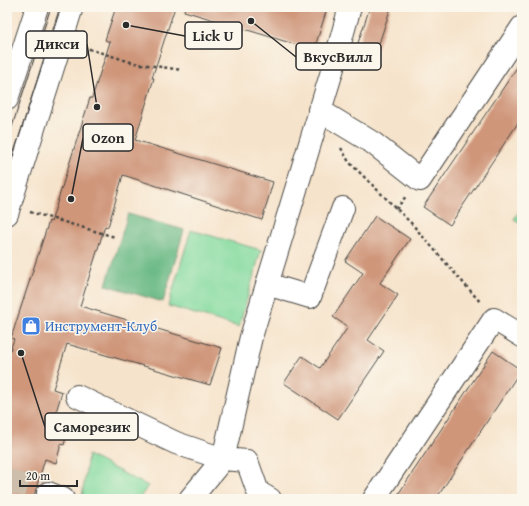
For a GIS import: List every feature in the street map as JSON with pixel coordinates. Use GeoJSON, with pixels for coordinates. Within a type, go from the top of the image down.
{"type":"FeatureCollection","features":[{"type":"Feature","properties":{"kind":"main road"},"geometry":{"type":"LineString","coordinates":[[7,99],[37,7]]}},
{"type":"Feature","properties":{"kind":"main road"},"geometry":{"type":"LineString","coordinates":[[7,214],[72,7]]}},
{"type":"Feature","properties":{"kind":"main road"},"geometry":{"type":"LineString","coordinates":[[190,499],[223,459],[251,337],[350,7]]}},
{"type":"Feature","properties":{"kind":"main road"},"geometry":{"type":"LineString","coordinates":[[319,110],[373,143],[420,180],[522,27]]}},
{"type":"Feature","properties":{"kind":"main road"},"geometry":{"type":"LineString","coordinates":[[267,284],[310,297],[343,208]]}},
{"type":"Feature","properties":{"kind":"main road"},"geometry":{"type":"LineString","coordinates":[[374,499],[494,319],[522,336]]}},
{"type":"Feature","properties":{"kind":"main road"},"geometry":{"type":"LineString","coordinates":[[77,396],[176,443],[223,459],[247,461],[258,492],[270,499]]}},
{"type":"Feature","properties":{"kind":"path"},"geometry":{"type":"LineString","coordinates":[[83,47],[134,63],[182,70]]}},
{"type":"Feature","properties":{"kind":"path"},"geometry":{"type":"LineString","coordinates":[[338,142],[349,162],[411,223],[494,319]]}},
{"type":"Feature","properties":{"kind":"path"},"geometry":{"type":"LineString","coordinates":[[30,212],[115,237]]}},
{"type":"Feature","properties":{"kind":"green space"},"geometry":{"type":"Polygon","coordinates":[[[522,207],[522,224],[514,219],[522,207]]]}},
{"type":"Feature","properties":{"kind":"green space"},"geometry":{"type":"Polygon","coordinates":[[[128,214],[184,230],[163,302],[106,285],[128,214]]]}},
{"type":"Feature","properties":{"kind":"green space"},"geometry":{"type":"Polygon","coordinates":[[[191,230],[261,250],[239,327],[168,306],[191,230]]]}},
{"type":"Feature","properties":{"kind":"green space"},"geometry":{"type":"Polygon","coordinates":[[[88,455],[148,486],[139,499],[85,499],[82,497],[88,455]]]}},
{"type":"Feature","properties":{"kind":"building"},"geometry":{"type":"Polygon","coordinates":[[[116,7],[175,7],[152,78],[154,78],[135,140],[273,182],[262,220],[123,175],[108,227],[105,226],[80,306],[222,348],[210,385],[67,344],[53,389],[62,392],[53,422],[69,426],[64,445],[61,444],[56,463],[45,459],[33,499],[7,499],[7,360],[14,339],[11,338],[49,221],[51,222],[90,98],[92,98],[110,42],[105,40],[116,7]]]}},
{"type":"Feature","properties":{"kind":"building"},"geometry":{"type":"Polygon","coordinates":[[[185,7],[308,7],[326,12],[314,50],[184,11],[185,7]]]}},
{"type":"Feature","properties":{"kind":"building"},"geometry":{"type":"Polygon","coordinates":[[[370,7],[391,7],[371,68],[352,61],[370,7]]]}},
{"type":"Feature","properties":{"kind":"building"},"geometry":{"type":"Polygon","coordinates":[[[522,60],[522,117],[450,225],[423,207],[522,60]]]}},
{"type":"Feature","properties":{"kind":"building"},"geometry":{"type":"Polygon","coordinates":[[[375,216],[410,239],[380,283],[398,295],[368,340],[384,351],[338,419],[284,383],[302,356],[320,368],[348,327],[333,317],[363,273],[345,261],[375,216]]]}},
{"type":"Feature","properties":{"kind":"building"},"geometry":{"type":"Polygon","coordinates":[[[493,351],[521,370],[436,499],[395,499],[493,351]]]}},
{"type":"Feature","properties":{"kind":"tunnel"},"geometry":{"type":"LineString","coordinates":[[7,480],[48,493]]}},
{"type":"Feature","properties":{"kind":"tram line"},"geometry":{"type":"LineString","coordinates":[[7,142],[51,7]]}},
{"type":"Feature","properties":{"kind":"tram line"},"geometry":{"type":"LineString","coordinates":[[7,174],[61,7]]}},
{"type":"Feature","properties":{"kind":"place","name":"ВкусВилл"},"geometry":{"type":"Point","coordinates":[251,21]}},
{"type":"Feature","properties":{"kind":"place","name":"Lick U"},"geometry":{"type":"Point","coordinates":[126,25]}},
{"type":"Feature","properties":{"kind":"place","name":"Дикси"},"geometry":{"type":"Point","coordinates":[97,107]}},
{"type":"Feature","properties":{"kind":"place","name":"Ozon"},"geometry":{"type":"Point","coordinates":[71,199]}},
{"type":"Feature","properties":{"kind":"place","name":"Инструмент-Клуб"},"geometry":{"type":"Point","coordinates":[31,326]}},
{"type":"Feature","properties":{"kind":"place","name":"Саморезик"},"geometry":{"type":"Point","coordinates":[21,353]}}]}
